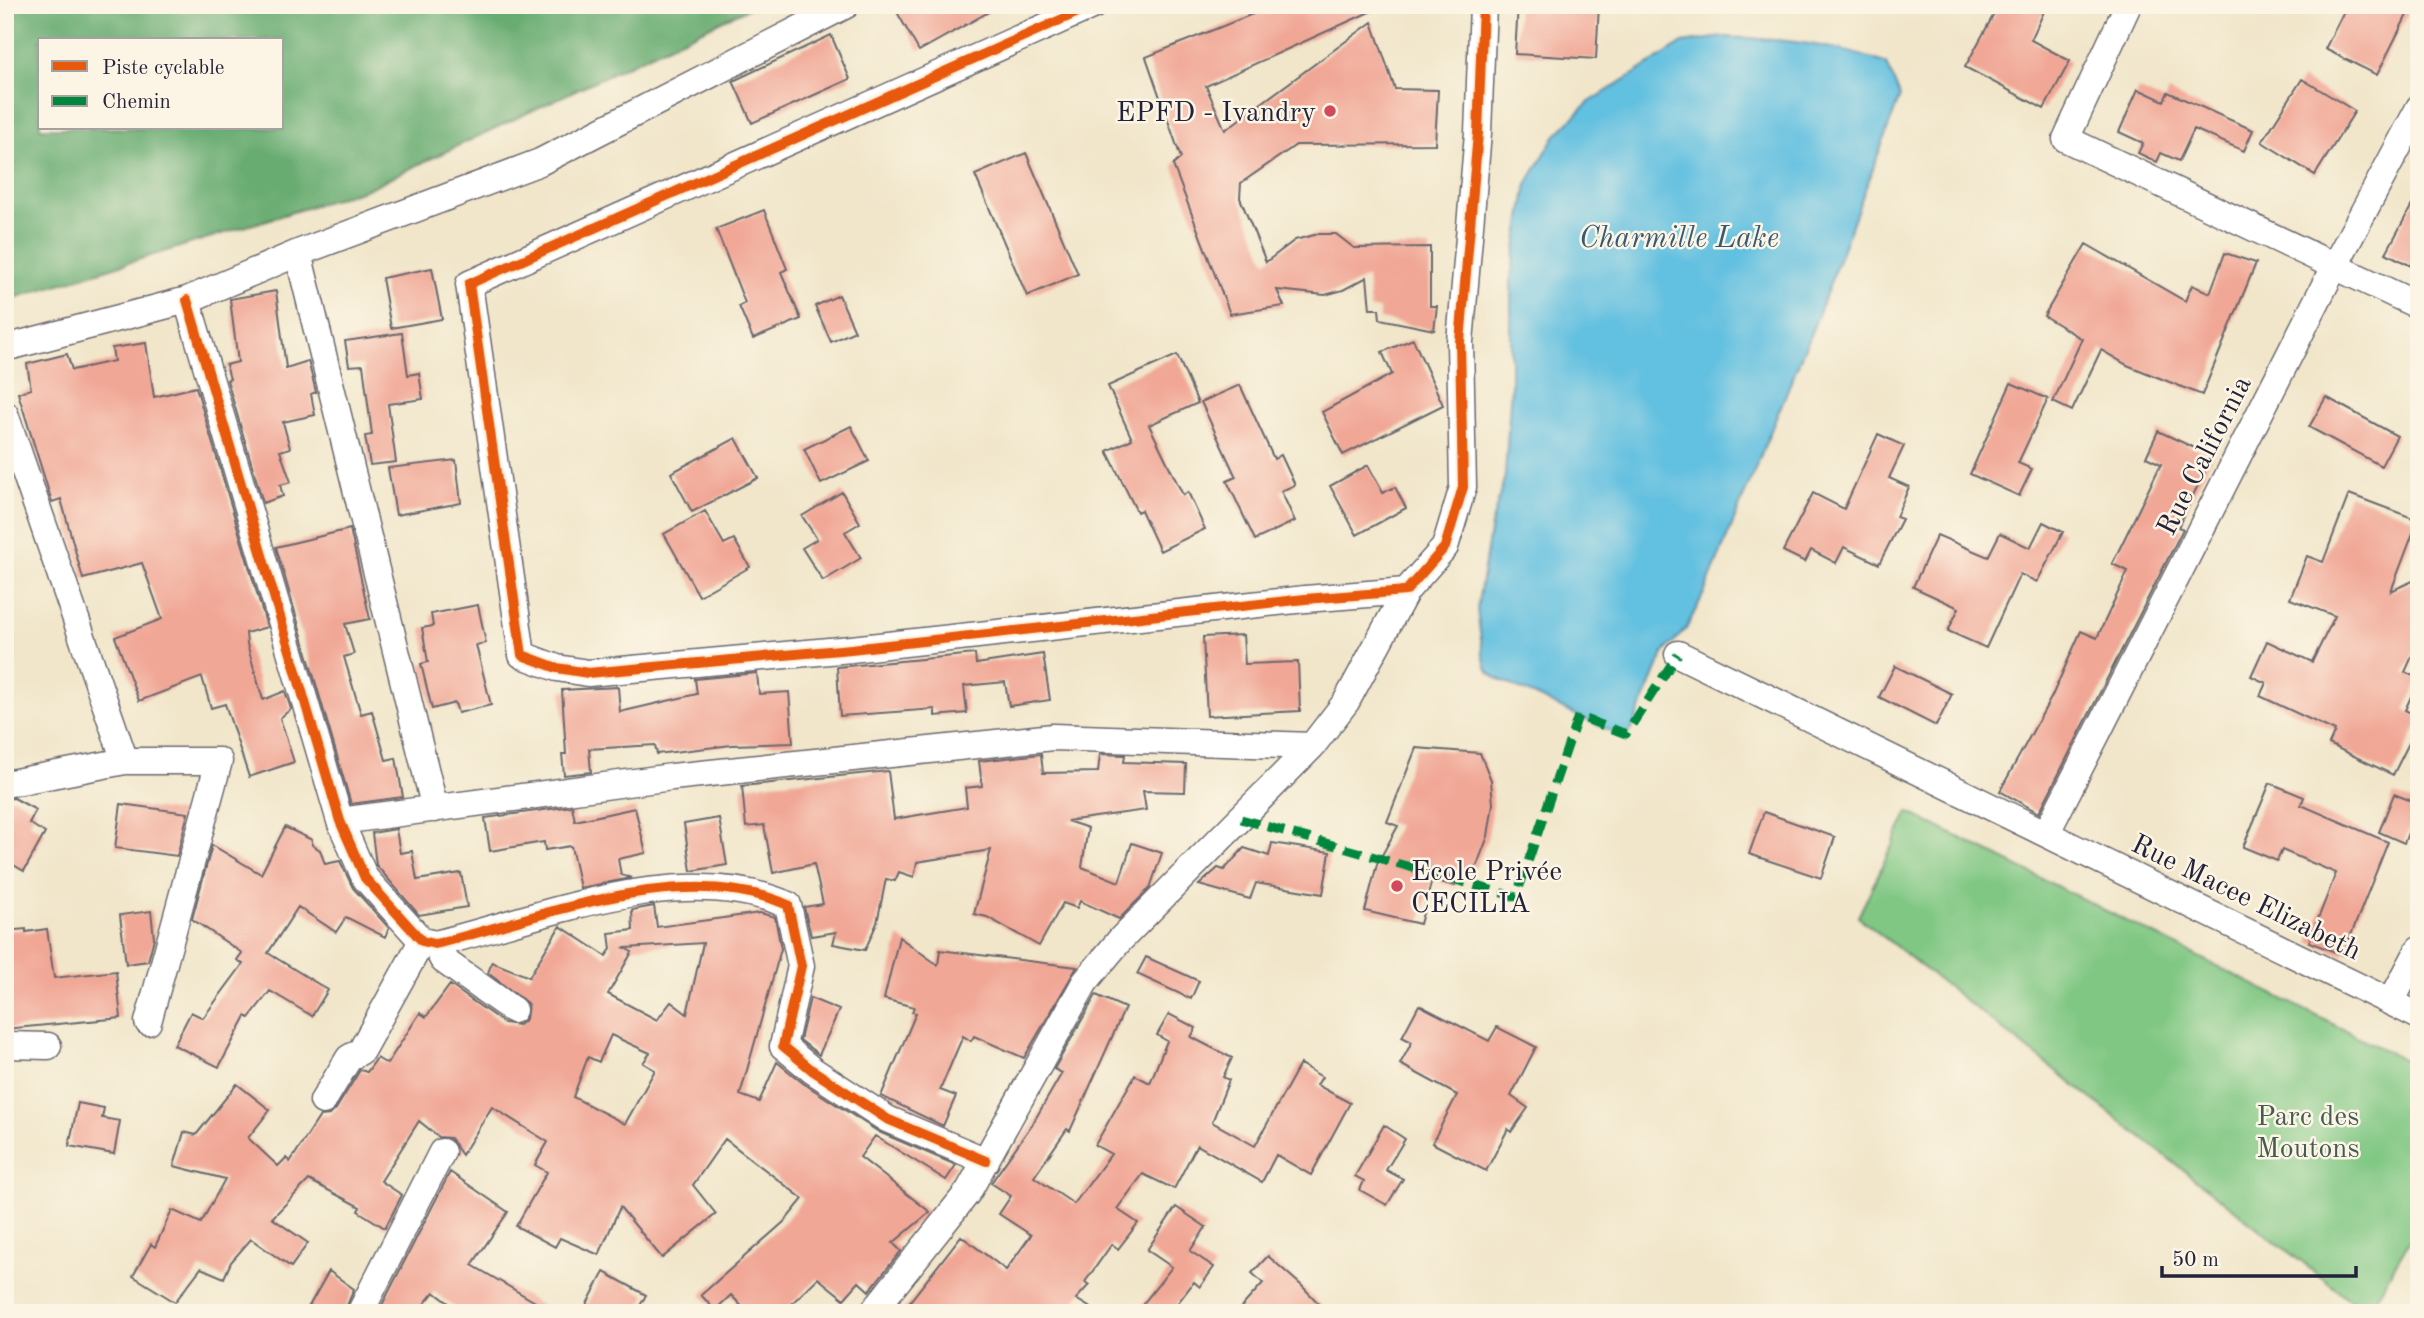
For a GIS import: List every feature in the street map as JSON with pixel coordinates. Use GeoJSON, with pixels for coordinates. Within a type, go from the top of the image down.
{"type":"FeatureCollection","features":[{"type":"Feature","properties":{"kind":"street"},"geometry":{"type":"LineString","coordinates":[[5,348],[187,300],[298,253],[540,162],[846,5]]}},
{"type":"Feature","properties":{"kind":"street"},"geometry":{"type":"LineString","coordinates":[[1094,5],[469,284],[522,655],[557,668],[588,673],[851,649],[1213,609],[1406,591]]}},
{"type":"Feature","properties":{"kind":"street"},"geometry":{"type":"LineString","coordinates":[[872,1313],[968,1192],[1085,982],[1120,940],[1311,746],[1346,702],[1406,591],[1445,547],[1464,487],[1460,342],[1478,133],[1483,5]]}},
{"type":"Feature","properties":{"kind":"street"},"geometry":{"type":"LineString","coordinates":[[2128,5],[2066,139],[2419,306]]}},
{"type":"Feature","properties":{"kind":"street","name":"Rue California"},"geometry":{"type":"LineString","coordinates":[[2047,832],[2334,267],[2419,108]]}},
{"type":"Feature","properties":{"kind":"street"},"geometry":{"type":"LineString","coordinates":[[298,253],[435,809]]}},
{"type":"Feature","properties":{"kind":"street"},"geometry":{"type":"LineString","coordinates":[[187,300],[340,821],[365,878],[443,960],[513,1010]]}},
{"type":"Feature","properties":{"kind":"street"},"geometry":{"type":"LineString","coordinates":[[5,414],[125,761]]}},
{"type":"Feature","properties":{"kind":"street","name":"Rue Macee Elizabeth"},"geometry":{"type":"LineString","coordinates":[[1678,654],[2419,1016]]}},
{"type":"Feature","properties":{"kind":"street"},"geometry":{"type":"LineString","coordinates":[[340,821],[672,776],[1053,737],[1311,746]]}},
{"type":"Feature","properties":{"kind":"street"},"geometry":{"type":"LineString","coordinates":[[5,784],[125,761],[219,761],[148,1022]]}},
{"type":"Feature","properties":{"kind":"street"},"geometry":{"type":"LineString","coordinates":[[323,1101],[349,1058],[361,1051],[428,943],[575,906],[683,886],[765,895],[788,905],[801,966],[783,1046],[813,1070],[887,1119],[986,1161]]}},
{"type":"Feature","properties":{"kind":"street"},"geometry":{"type":"LineString","coordinates":[[2391,1002],[2419,949]]}},
{"type":"Feature","properties":{"kind":"street"},"geometry":{"type":"LineString","coordinates":[[5,1045],[48,1046]]}},
{"type":"Feature","properties":{"kind":"street"},"geometry":{"type":"LineString","coordinates":[[360,1313],[442,1152]]}},
{"type":"Feature","properties":{"kind":"green space"},"geometry":{"type":"Polygon","coordinates":[[[5,5],[755,5],[367,189],[5,301],[5,5]]]}},
{"type":"Feature","properties":{"kind":"green space","name":"Parc des Moutons"},"geometry":{"type":"Polygon","coordinates":[[[1908,812],[2419,1067],[2419,1224],[2367,1313],[1858,917],[1908,812]]]}},
{"type":"Feature","properties":{"kind":"water","name":"Charmille Lake"},"geometry":{"type":"Polygon","coordinates":[[[1722,37],[1806,43],[1867,57],[1887,64],[1900,96],[1817,318],[1705,591],[1686,629],[1664,652],[1632,729],[1626,734],[1617,734],[1496,678],[1487,670],[1483,655],[1477,609],[1491,526],[1505,476],[1511,385],[1511,277],[1527,184],[1555,136],[1588,103],[1683,43],[1722,37]]]}},
{"type":"Feature","properties":{"kind":"building"},"geometry":{"type":"Polygon","coordinates":[[[893,5],[1001,5],[919,51],[893,5]]]}},
{"type":"Feature","properties":{"kind":"building"},"geometry":{"type":"Polygon","coordinates":[[[1275,5],[1385,5],[1206,86],[1225,130],[1372,22],[1395,89],[1438,90],[1435,144],[1296,145],[1241,183],[1240,198],[1266,262],[1295,240],[1318,234],[1336,234],[1354,248],[1430,247],[1430,306],[1437,306],[1434,330],[1380,319],[1379,309],[1370,309],[1367,277],[1343,290],[1325,295],[1277,290],[1284,306],[1230,314],[1173,165],[1181,158],[1146,57],[1275,5]]]}},
{"type":"Feature","properties":{"kind":"building"},"geometry":{"type":"Polygon","coordinates":[[[1518,5],[1599,5],[1596,59],[1515,54],[1518,5]]]}},
{"type":"Feature","properties":{"kind":"building"},"geometry":{"type":"Polygon","coordinates":[[[1999,5],[2047,5],[2031,40],[2070,61],[2044,109],[1965,67],[1999,5]]]}},
{"type":"Feature","properties":{"kind":"building"},"geometry":{"type":"Polygon","coordinates":[[[2347,5],[2412,5],[2377,75],[2325,49],[2347,5]]]}},
{"type":"Feature","properties":{"kind":"building"},"geometry":{"type":"Polygon","coordinates":[[[831,35],[850,79],[752,123],[733,81],[831,35]]]}},
{"type":"Feature","properties":{"kind":"building"},"geometry":{"type":"Polygon","coordinates":[[[2302,79],[2355,111],[2315,175],[2262,142],[2302,79]]]}},
{"type":"Feature","properties":{"kind":"building"},"geometry":{"type":"Polygon","coordinates":[[[2138,89],[2164,101],[2168,92],[2253,130],[2244,151],[2194,129],[2179,161],[2161,153],[2157,162],[2138,153],[2143,143],[2119,132],[2138,89]]]}},
{"type":"Feature","properties":{"kind":"building"},"geometry":{"type":"Polygon","coordinates":[[[1026,153],[1078,274],[1027,296],[975,175],[1026,153]]]}},
{"type":"Feature","properties":{"kind":"building"},"geometry":{"type":"Polygon","coordinates":[[[2419,192],[2419,270],[2386,253],[2419,192]]]}},
{"type":"Feature","properties":{"kind":"building"},"geometry":{"type":"Polygon","coordinates":[[[764,210],[787,269],[781,272],[801,319],[753,339],[739,306],[745,303],[716,229],[764,210]]]}},
{"type":"Feature","properties":{"kind":"building"},"geometry":{"type":"Polygon","coordinates":[[[2086,244],[2185,301],[2192,285],[2210,293],[2225,253],[2256,263],[2202,395],[2127,365],[2101,350],[2072,411],[2053,402],[2082,339],[2044,316],[2086,244]]]}},
{"type":"Feature","properties":{"kind":"building"},"geometry":{"type":"Polygon","coordinates":[[[432,268],[442,319],[391,328],[382,278],[432,268]]]}},
{"type":"Feature","properties":{"kind":"building"},"geometry":{"type":"Polygon","coordinates":[[[276,291],[286,368],[308,361],[316,392],[311,394],[315,415],[283,422],[290,448],[280,451],[291,482],[280,485],[283,496],[263,503],[227,380],[230,379],[226,365],[238,362],[230,299],[276,291]]]}},
{"type":"Feature","properties":{"kind":"building"},"geometry":{"type":"Polygon","coordinates":[[[839,295],[855,331],[831,342],[815,306],[839,295]]]}},
{"type":"Feature","properties":{"kind":"building"},"geometry":{"type":"Polygon","coordinates":[[[402,333],[408,375],[419,373],[423,399],[388,404],[396,462],[370,465],[365,436],[372,435],[363,365],[349,366],[345,341],[402,333]]]}},
{"type":"Feature","properties":{"kind":"building"},"geometry":{"type":"Polygon","coordinates":[[[1413,339],[1443,405],[1343,455],[1322,412],[1392,374],[1382,352],[1413,339]]]}},
{"type":"Feature","properties":{"kind":"building"},"geometry":{"type":"Polygon","coordinates":[[[146,343],[154,397],[196,387],[267,627],[246,633],[263,700],[285,691],[291,709],[280,718],[294,762],[249,777],[225,704],[211,708],[202,677],[139,701],[115,637],[162,619],[142,563],[83,579],[61,499],[52,502],[18,393],[31,389],[27,364],[67,354],[72,370],[114,361],[112,348],[146,343]]]}},
{"type":"Feature","properties":{"kind":"building"},"geometry":{"type":"Polygon","coordinates":[[[1177,355],[1198,403],[1149,425],[1183,495],[1188,492],[1205,529],[1160,551],[1141,510],[1137,512],[1107,451],[1132,439],[1108,386],[1177,355]]]}},
{"type":"Feature","properties":{"kind":"building"},"geometry":{"type":"Polygon","coordinates":[[[2011,383],[2048,399],[2018,463],[2032,469],[2019,496],[1970,474],[2011,383]]]}},
{"type":"Feature","properties":{"kind":"building"},"geometry":{"type":"Polygon","coordinates":[[[1240,385],[1274,459],[1281,455],[1295,485],[1281,491],[1295,521],[1255,540],[1227,481],[1236,477],[1201,402],[1240,385]]]}},
{"type":"Feature","properties":{"kind":"building"},"geometry":{"type":"Polygon","coordinates":[[[2326,397],[2397,436],[2381,466],[2309,427],[2326,397]]]}},
{"type":"Feature","properties":{"kind":"building"},"geometry":{"type":"Polygon","coordinates":[[[851,426],[869,461],[821,484],[804,449],[851,426]]]}},
{"type":"Feature","properties":{"kind":"building"},"geometry":{"type":"Polygon","coordinates":[[[2158,431],[2212,456],[2178,527],[2183,529],[2039,813],[2000,791],[2052,696],[2081,631],[2097,638],[2128,571],[2112,564],[2161,464],[2146,457],[2158,431]]]}},
{"type":"Feature","properties":{"kind":"building"},"geometry":{"type":"Polygon","coordinates":[[[1878,434],[1904,446],[1889,478],[1909,487],[1896,517],[1902,519],[1879,564],[1844,547],[1836,563],[1811,550],[1805,562],[1783,551],[1813,493],[1844,509],[1878,434]]]}},
{"type":"Feature","properties":{"kind":"building"},"geometry":{"type":"Polygon","coordinates":[[[736,438],[758,478],[692,512],[671,473],[736,438]]]}},
{"type":"Feature","properties":{"kind":"building"},"geometry":{"type":"Polygon","coordinates":[[[456,460],[461,503],[396,515],[388,468],[456,460]]]}},
{"type":"Feature","properties":{"kind":"building"},"geometry":{"type":"Polygon","coordinates":[[[1368,465],[1383,493],[1395,487],[1406,508],[1357,535],[1330,486],[1368,465]]]}},
{"type":"Feature","properties":{"kind":"building"},"geometry":{"type":"Polygon","coordinates":[[[842,492],[860,523],[845,532],[861,558],[823,581],[802,548],[817,539],[802,516],[842,492]]]}},
{"type":"Feature","properties":{"kind":"building"},"geometry":{"type":"Polygon","coordinates":[[[2349,494],[2418,520],[2391,591],[2419,578],[2419,641],[2405,672],[2419,679],[2405,710],[2419,717],[2419,723],[2393,775],[2329,744],[2335,731],[2260,696],[2266,683],[2251,676],[2267,641],[2312,662],[2335,616],[2290,599],[2307,556],[2323,562],[2349,494]]]}},
{"type":"Feature","properties":{"kind":"building"},"geometry":{"type":"Polygon","coordinates":[[[705,511],[724,544],[734,539],[750,567],[699,596],[664,534],[705,511]]]}},
{"type":"Feature","properties":{"kind":"building"},"geometry":{"type":"Polygon","coordinates":[[[2043,522],[2063,532],[2037,582],[2020,574],[1986,648],[1948,631],[1959,608],[1913,587],[1937,535],[1988,557],[2000,533],[2030,548],[2043,522]]]}},
{"type":"Feature","properties":{"kind":"building"},"geometry":{"type":"Polygon","coordinates":[[[350,529],[370,619],[345,624],[354,654],[344,657],[361,714],[372,711],[386,760],[396,758],[403,797],[351,804],[276,547],[350,529]]]}},
{"type":"Feature","properties":{"kind":"building"},"geometry":{"type":"Polygon","coordinates":[[[478,605],[486,643],[476,645],[491,705],[458,713],[455,703],[432,709],[421,664],[428,662],[422,628],[433,626],[431,614],[478,605]]]}},
{"type":"Feature","properties":{"kind":"building"},"geometry":{"type":"Polygon","coordinates":[[[1243,635],[1245,664],[1298,662],[1300,711],[1207,716],[1203,637],[1243,635]]]}},
{"type":"Feature","properties":{"kind":"building"},"geometry":{"type":"Polygon","coordinates":[[[975,654],[976,664],[1043,654],[1050,700],[1009,706],[1005,682],[964,686],[967,713],[935,716],[935,709],[840,716],[837,667],[975,654]]]}},
{"type":"Feature","properties":{"kind":"building"},"geometry":{"type":"Polygon","coordinates":[[[1895,666],[1952,694],[1936,726],[1879,697],[1895,666]]]}},
{"type":"Feature","properties":{"kind":"building"},"geometry":{"type":"Polygon","coordinates":[[[757,673],[759,694],[789,692],[793,743],[732,745],[657,754],[655,745],[589,749],[591,772],[564,775],[562,754],[566,754],[562,690],[618,687],[620,712],[697,694],[695,679],[757,673]]]}},
{"type":"Feature","properties":{"kind":"building"},"geometry":{"type":"Polygon","coordinates":[[[1416,748],[1480,753],[1491,780],[1493,804],[1488,836],[1477,865],[1455,886],[1432,880],[1420,924],[1365,911],[1377,864],[1398,826],[1387,822],[1416,748]]]}},
{"type":"Feature","properties":{"kind":"building"},"geometry":{"type":"Polygon","coordinates":[[[1041,754],[1043,773],[1098,772],[1100,754],[1125,755],[1124,762],[1186,764],[1185,792],[1143,791],[1146,810],[1067,821],[1088,828],[1082,867],[1119,882],[1132,843],[1162,853],[1150,888],[1119,919],[1080,901],[1077,908],[1063,903],[1039,946],[987,917],[974,914],[991,850],[917,862],[914,877],[899,872],[895,881],[886,879],[877,923],[865,950],[833,944],[836,932],[811,936],[804,907],[823,904],[814,864],[773,873],[764,825],[746,827],[742,786],[888,771],[894,819],[967,807],[965,788],[982,786],[979,761],[1041,754]]]}},
{"type":"Feature","properties":{"kind":"building"},"geometry":{"type":"Polygon","coordinates":[[[2270,783],[2304,797],[2301,805],[2388,842],[2343,955],[2309,942],[2336,873],[2282,850],[2277,861],[2243,847],[2270,783]]]}},
{"type":"Feature","properties":{"kind":"building"},"geometry":{"type":"Polygon","coordinates":[[[2394,794],[2419,804],[2419,831],[2410,828],[2404,843],[2379,832],[2394,794]]]}},
{"type":"Feature","properties":{"kind":"building"},"geometry":{"type":"Polygon","coordinates":[[[14,798],[36,810],[29,823],[45,833],[24,871],[5,860],[5,799],[14,798]]]}},
{"type":"Feature","properties":{"kind":"building"},"geometry":{"type":"Polygon","coordinates":[[[121,804],[188,813],[177,856],[115,848],[121,804]]]}},
{"type":"Feature","properties":{"kind":"building"},"geometry":{"type":"Polygon","coordinates":[[[572,806],[575,821],[635,808],[646,853],[618,859],[621,875],[632,878],[580,888],[571,846],[545,850],[544,842],[490,851],[485,818],[572,806]]]}},
{"type":"Feature","properties":{"kind":"building"},"geometry":{"type":"Polygon","coordinates":[[[1764,812],[1835,837],[1821,878],[1749,854],[1764,812]]]}},
{"type":"Feature","properties":{"kind":"building"},"geometry":{"type":"Polygon","coordinates":[[[719,818],[727,865],[691,871],[684,824],[719,818]]]}},
{"type":"Feature","properties":{"kind":"building"},"geometry":{"type":"Polygon","coordinates":[[[285,827],[312,840],[312,845],[320,850],[325,864],[340,861],[353,888],[389,928],[385,937],[346,917],[336,932],[298,907],[268,953],[328,990],[312,1016],[270,991],[249,1018],[246,1016],[219,1067],[174,1045],[191,1012],[203,1018],[243,964],[237,960],[242,953],[192,919],[212,845],[261,874],[285,827]]]}},
{"type":"Feature","properties":{"kind":"building"},"geometry":{"type":"Polygon","coordinates":[[[396,829],[400,853],[412,851],[417,880],[461,873],[467,907],[419,915],[376,865],[372,833],[396,829]]]}},
{"type":"Feature","properties":{"kind":"building"},"geometry":{"type":"Polygon","coordinates":[[[1272,843],[1330,852],[1323,894],[1256,883],[1250,899],[1199,885],[1218,868],[1224,870],[1244,848],[1269,856],[1272,843]]]}},
{"type":"Feature","properties":{"kind":"building"},"geometry":{"type":"Polygon","coordinates":[[[654,906],[657,927],[760,913],[775,917],[781,949],[740,1095],[759,1102],[777,1062],[803,1083],[879,1132],[956,1165],[946,1180],[875,1136],[860,1157],[930,1212],[893,1243],[901,1251],[869,1291],[859,1282],[844,1299],[818,1278],[782,1313],[748,1313],[731,1295],[715,1310],[701,1295],[785,1221],[803,1199],[725,1139],[693,1185],[716,1214],[662,1258],[620,1207],[599,1255],[560,1238],[555,1247],[516,1226],[547,1172],[535,1165],[548,1142],[492,1107],[462,1155],[450,1138],[439,1137],[419,1121],[381,1181],[402,1195],[385,1228],[358,1211],[360,1207],[309,1180],[272,1218],[308,1243],[291,1267],[251,1239],[231,1262],[224,1278],[201,1268],[175,1302],[133,1276],[151,1244],[155,1247],[172,1210],[201,1223],[225,1179],[174,1166],[184,1132],[196,1135],[237,1084],[270,1110],[248,1138],[278,1166],[286,1158],[290,1162],[320,1116],[330,1115],[336,1109],[360,1070],[367,1072],[377,1058],[387,1064],[420,1013],[426,1017],[450,985],[504,1023],[519,1025],[526,1019],[528,1004],[488,973],[492,962],[529,977],[560,926],[606,956],[611,949],[609,933],[633,930],[632,910],[654,906]],[[703,943],[625,948],[632,952],[608,994],[657,1020],[671,1002],[687,1014],[703,943]],[[611,1035],[599,1062],[588,1057],[573,1097],[625,1124],[655,1070],[643,1063],[650,1053],[611,1035]]]}},
{"type":"Feature","properties":{"kind":"building"},"geometry":{"type":"Polygon","coordinates":[[[151,911],[154,938],[148,961],[126,964],[120,915],[151,911]]]}},
{"type":"Feature","properties":{"kind":"building"},"geometry":{"type":"Polygon","coordinates":[[[26,929],[26,932],[47,929],[54,978],[116,971],[121,1018],[5,1029],[5,931],[26,929]]]}},
{"type":"Feature","properties":{"kind":"building"},"geometry":{"type":"Polygon","coordinates":[[[899,937],[938,965],[940,950],[1077,967],[1024,1058],[974,1036],[971,1041],[963,1036],[940,1090],[956,1096],[943,1126],[881,1096],[916,1013],[912,1012],[914,1007],[884,999],[899,937]]]}},
{"type":"Feature","properties":{"kind":"building"},"geometry":{"type":"Polygon","coordinates":[[[1146,957],[1199,981],[1191,999],[1137,974],[1146,957]]]}},
{"type":"Feature","properties":{"kind":"building"},"geometry":{"type":"Polygon","coordinates":[[[1096,995],[1125,1008],[1070,1131],[1067,1129],[1034,1177],[1074,1204],[1111,1154],[1095,1145],[1135,1075],[1150,1083],[1167,1041],[1157,1035],[1169,1014],[1196,1028],[1191,1037],[1232,1058],[1223,1077],[1229,1080],[1212,1122],[1255,1146],[1300,1064],[1322,1077],[1317,1085],[1350,1103],[1311,1175],[1276,1155],[1262,1182],[1197,1145],[1174,1189],[1143,1174],[1117,1209],[1138,1223],[1118,1249],[1112,1244],[1085,1282],[1089,1285],[1076,1299],[1099,1313],[901,1313],[961,1236],[1006,1270],[1031,1235],[999,1214],[1011,1196],[991,1183],[1033,1123],[1062,1073],[1054,1069],[1096,995]]]}},
{"type":"Feature","properties":{"kind":"building"},"geometry":{"type":"Polygon","coordinates":[[[810,998],[839,1010],[819,1055],[800,1040],[810,998]]]}},
{"type":"Feature","properties":{"kind":"building"},"geometry":{"type":"Polygon","coordinates":[[[1419,1005],[1489,1041],[1497,1027],[1536,1047],[1511,1096],[1528,1108],[1511,1132],[1508,1129],[1486,1171],[1432,1143],[1457,1095],[1400,1064],[1412,1042],[1402,1037],[1419,1005]]]}},
{"type":"Feature","properties":{"kind":"building"},"geometry":{"type":"Polygon","coordinates":[[[78,1103],[104,1108],[102,1118],[120,1121],[114,1154],[69,1146],[78,1103]]]}},
{"type":"Feature","properties":{"kind":"building"},"geometry":{"type":"Polygon","coordinates":[[[1384,1125],[1405,1139],[1386,1170],[1403,1179],[1387,1205],[1360,1190],[1364,1181],[1355,1176],[1384,1125]]]}},
{"type":"Feature","properties":{"kind":"building"},"geometry":{"type":"Polygon","coordinates":[[[450,1172],[508,1212],[472,1265],[554,1313],[462,1313],[434,1292],[417,1313],[378,1313],[450,1172]]]}},
{"type":"Feature","properties":{"kind":"building"},"geometry":{"type":"Polygon","coordinates":[[[1176,1207],[1206,1227],[1190,1251],[1214,1267],[1200,1287],[1194,1282],[1170,1313],[1136,1313],[1172,1267],[1147,1250],[1176,1207]]]}},
{"type":"Feature","properties":{"kind":"building"},"geometry":{"type":"Polygon","coordinates":[[[1268,1256],[1328,1313],[1236,1313],[1263,1283],[1252,1273],[1268,1256]]]}},
{"type":"Feature","properties":{"kind":"building"},"geometry":{"type":"Polygon","coordinates":[[[329,1271],[354,1289],[344,1313],[305,1313],[329,1271]]]}},
{"type":"Feature","properties":{"kind":"building"},"geometry":{"type":"Polygon","coordinates":[[[604,1272],[646,1295],[636,1313],[582,1313],[604,1272]]]}},
{"type":"Feature","properties":{"kind":"marked path"},"geometry":{"type":"LineString","coordinates":[[1241,819],[1516,897],[1578,716],[1626,734],[1678,654]]}},
{"type":"Feature","properties":{"kind":"cycle path"},"geometry":{"type":"LineString","coordinates":[[1094,5],[469,284],[522,655],[557,668],[588,673],[851,649],[1305,599],[1406,591],[1445,547],[1463,487],[1460,342],[1478,133],[1483,5]]}},
{"type":"Feature","properties":{"kind":"cycle path"},"geometry":{"type":"LineString","coordinates":[[187,300],[340,821],[365,878],[422,941],[435,944],[565,908],[658,890],[703,888],[747,892],[788,905],[801,966],[783,1046],[812,1070],[887,1119],[986,1161]]}},
{"type":"Feature","properties":{"kind":"place","name":"EPFD - Ivandry"},"geometry":{"type":"Point","coordinates":[1330,111]}},
{"type":"Feature","properties":{"kind":"place","name":"Ecole Privée CECILIA"},"geometry":{"type":"Point","coordinates":[1397,886]}}]}
